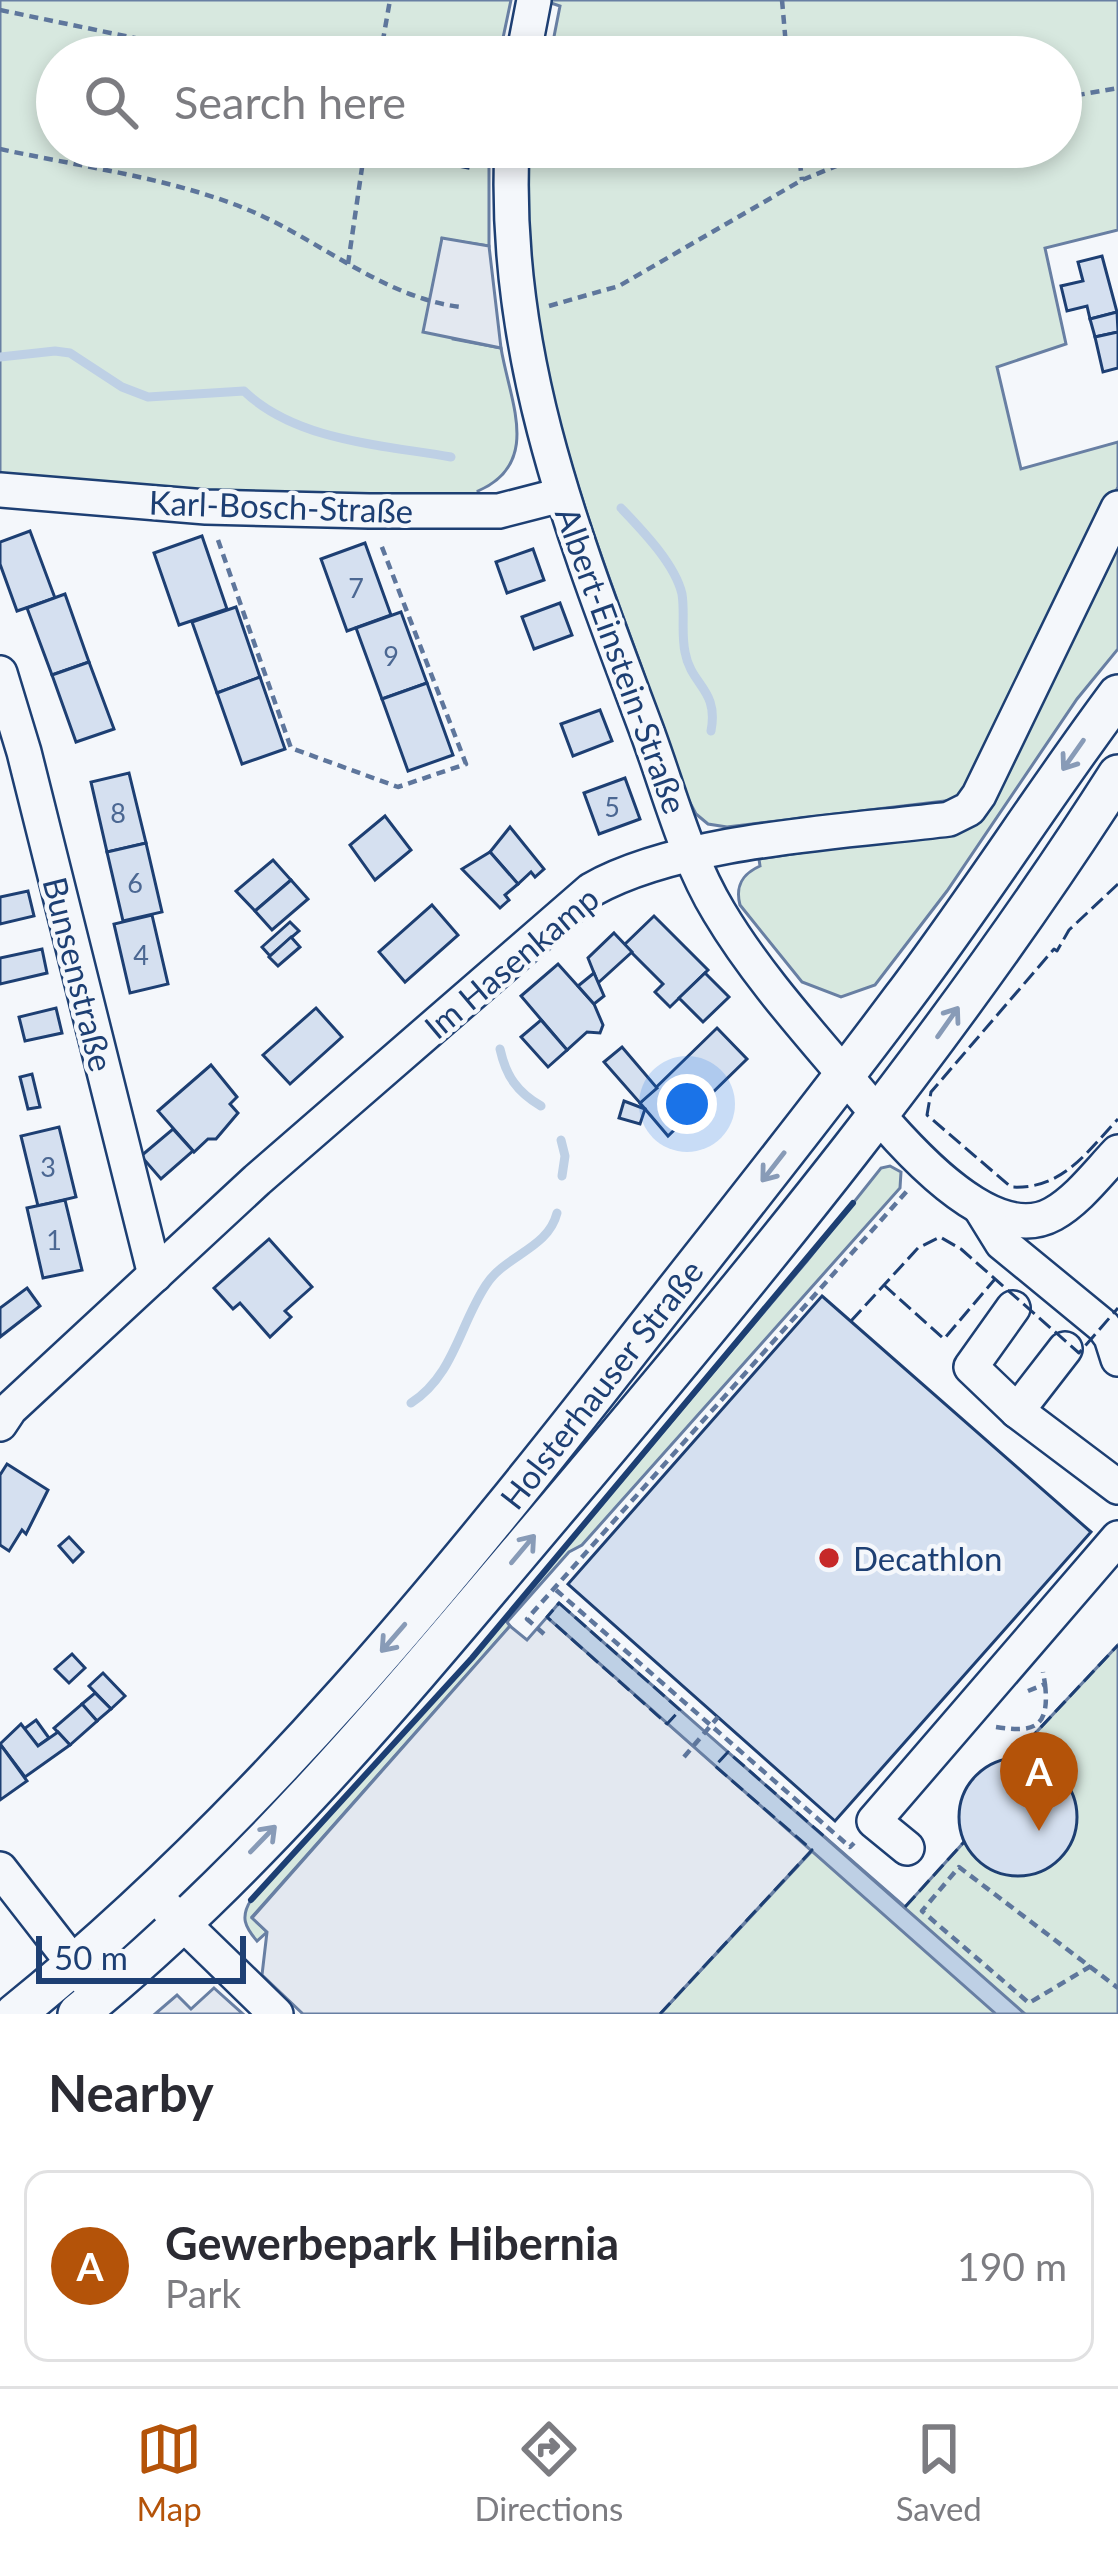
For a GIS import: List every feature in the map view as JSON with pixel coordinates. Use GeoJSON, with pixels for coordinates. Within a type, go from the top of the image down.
{"type":"FeatureCollection","features":[{"type":"Feature","properties":{"kind":"main road","name":"Holsterhauser Straße"},"geometry":{"type":"LineString","coordinates":[[84,1992],[154,1893],[291,1754],[554,1447],[904,997],[1118,695]]}},
{"type":"Feature","properties":{"kind":"main road","name":"Holsterhauser Straße"},"geometry":{"type":"LineString","coordinates":[[15,2014],[84,1992],[181,1923],[320,1781],[729,1306],[944,1029],[1115,785]]}},
{"type":"Feature","properties":{"kind":"street"},"geometry":{"type":"LineString","coordinates":[[527,36],[534,0]]}},
{"type":"Feature","properties":{"kind":"street","name":"Albert-Einstein-Straße"},"geometry":{"type":"LineString","coordinates":[[512,168],[512,268],[519,315],[561,494],[717,908],[746,953],[879,1116],[928,1167],[981,1209],[1002,1243],[1103,1326],[1112,1337],[1118,1359]]}},
{"type":"Feature","properties":{"kind":"street","name":"Karl-Bosch-Straße"},"geometry":{"type":"LineString","coordinates":[[0,490],[206,507],[368,512],[499,511],[561,494]]}},
{"type":"Feature","properties":{"kind":"street","name":"Im Hasenkamp"},"geometry":{"type":"LineString","coordinates":[[0,1424],[10,1409],[154,1275],[591,890],[636,868],[739,845],[949,819],[969,809],[980,795],[1118,508]]}},
{"type":"Feature","properties":{"kind":"street","name":"Bunsenstraße"},"geometry":{"type":"LineString","coordinates":[[0,674],[24,752],[154,1275]]}},
{"type":"Feature","properties":{"kind":"street"},"geometry":{"type":"LineString","coordinates":[[981,1209],[1018,1220],[1051,1215],[1118,1152]]}},
{"type":"Feature","properties":{"kind":"street"},"geometry":{"type":"LineString","coordinates":[[1013,1308],[971,1367],[1017,1411],[1118,1487]]}},
{"type":"Feature","properties":{"kind":"street"},"geometry":{"type":"LineString","coordinates":[[1017,1411],[1065,1349]]}},
{"type":"Feature","properties":{"kind":"street"},"geometry":{"type":"LineString","coordinates":[[907,1848],[874,1821],[1118,1538]]}},
{"type":"Feature","properties":{"kind":"street"},"geometry":{"type":"LineString","coordinates":[[3,1880],[84,1992]]}},
{"type":"Feature","properties":{"kind":"street"},"geometry":{"type":"LineString","coordinates":[[154,1893],[276,2014]]}},
{"type":"Feature","properties":{"kind":"path"},"geometry":{"type":"LineString","coordinates":[[384,36],[390,0]]}},
{"type":"Feature","properties":{"kind":"path"},"geometry":{"type":"LineString","coordinates":[[782,0],[785,36]]}},
{"type":"Feature","properties":{"kind":"path"},"geometry":{"type":"LineString","coordinates":[[0,10],[125,36]]}},
{"type":"Feature","properties":{"kind":"path"},"geometry":{"type":"LineString","coordinates":[[1082,94],[1118,88]]}},
{"type":"Feature","properties":{"kind":"path"},"geometry":{"type":"LineString","coordinates":[[0,149],[36,157]]}},
{"type":"Feature","properties":{"kind":"path"},"geometry":{"type":"LineString","coordinates":[[81,168],[252,212],[429,303],[460,307]]}},
{"type":"Feature","properties":{"kind":"path"},"geometry":{"type":"LineString","coordinates":[[348,263],[362,168]]}},
{"type":"Feature","properties":{"kind":"path"},"geometry":{"type":"LineString","coordinates":[[801,168],[802,180]]}},
{"type":"Feature","properties":{"kind":"path"},"geometry":{"type":"LineString","coordinates":[[519,315],[619,286],[802,180],[832,168]]}},
{"type":"Feature","properties":{"kind":"path"},"geometry":{"type":"LineString","coordinates":[[206,507],[291,748],[398,787],[466,764],[368,512]]}},
{"type":"Feature","properties":{"kind":"path"},"geometry":{"type":"LineString","coordinates":[[544,1634],[527,1619],[928,1167]]}},
{"type":"Feature","properties":{"kind":"path"},"geometry":{"type":"LineString","coordinates":[[554,1588],[850,1847],[874,1821]]}},
{"type":"Feature","properties":{"kind":"path"},"geometry":{"type":"LineString","coordinates":[[987,1729],[1020,1732],[1037,1726],[1044,1716],[1045,1684]]}},
{"type":"Feature","properties":{"kind":"path"},"geometry":{"type":"LineString","coordinates":[[684,1757],[718,1717]]}},
{"type":"Feature","properties":{"kind":"path"},"geometry":{"type":"LineString","coordinates":[[1091,1966],[1029,2003],[922,1911],[959,1867],[1091,1966],[1118,1988]]}},
{"type":"Feature","properties":{"kind":"shaded area"},"geometry":{"type":"Polygon","coordinates":[[[0,0],[511,0],[503,36],[36,36],[36,168],[489,168],[489,246],[442,239],[453,339],[501,348],[515,410],[516,448],[510,464],[498,479],[478,491],[479,500],[252,498],[0,478],[0,0]]]}},
{"type":"Feature","properties":{"kind":"shaded area"},"geometry":{"type":"Polygon","coordinates":[[[1118,0],[1118,230],[1045,248],[1066,344],[997,367],[1021,469],[1118,442],[1118,487],[977,782],[953,800],[727,827],[708,824],[696,814],[671,758],[593,533],[556,409],[533,282],[529,168],[1082,168],[1082,36],[554,36],[560,6],[551,3],[1118,0]]]}},
{"type":"Feature","properties":{"kind":"shaded area"},"geometry":{"type":"Polygon","coordinates":[[[442,238],[489,246],[501,348],[423,332],[442,238]]]}},
{"type":"Feature","properties":{"kind":"shaded area"},"geometry":{"type":"Polygon","coordinates":[[[1118,528],[1118,649],[1077,699],[947,891],[875,985],[841,997],[802,982],[740,905],[738,892],[744,877],[760,866],[759,859],[964,829],[1118,528]]]}},
{"type":"Feature","properties":{"kind":"shaded area"},"geometry":{"type":"Polygon","coordinates":[[[890,1166],[901,1172],[900,1188],[582,1545],[569,1552],[507,1622],[510,1626],[252,1917],[267,1932],[257,1941],[245,1922],[251,1900],[472,1658],[881,1168],[890,1166]]]}},
{"type":"Feature","properties":{"kind":"shaded area"},"geometry":{"type":"Polygon","coordinates":[[[547,1617],[812,1850],[660,2014],[303,2014],[262,1975],[267,1932],[252,1918],[510,1626],[527,1640],[547,1617]]]}},
{"type":"Feature","properties":{"kind":"shaded area"},"geometry":{"type":"Polygon","coordinates":[[[1118,1645],[1118,2014],[660,2014],[825,1837],[905,1907],[964,1842],[963,1800],[975,1779],[1012,1758],[1118,1645]]]}},
{"type":"Feature","properties":{"kind":"shaded area"},"geometry":{"type":"Polygon","coordinates":[[[214,1988],[243,2014],[155,2014],[177,1995],[191,2009],[214,1988]]]}},
{"type":"Feature","properties":{"kind":"water"},"geometry":{"type":"Polygon","coordinates":[[[559,1603],[1025,2014],[996,2014],[547,1617],[559,1603]]]}},
{"type":"Feature","properties":{"kind":"building"},"geometry":{"type":"Polygon","coordinates":[[[1102,256],[1117,312],[1090,319],[1087,306],[1067,311],[1061,286],[1083,281],[1078,262],[1102,256]]]}},
{"type":"Feature","properties":{"kind":"building"},"geometry":{"type":"Polygon","coordinates":[[[1117,312],[1118,332],[1095,337],[1090,319],[1117,312]]]}},
{"type":"Feature","properties":{"kind":"building"},"geometry":{"type":"Polygon","coordinates":[[[1118,332],[1118,368],[1103,372],[1095,337],[1118,332]]]}},
{"type":"Feature","properties":{"kind":"building"},"geometry":{"type":"Polygon","coordinates":[[[30,531],[55,598],[17,611],[0,564],[0,542],[30,531]]]}},
{"type":"Feature","properties":{"kind":"building"},"geometry":{"type":"Polygon","coordinates":[[[202,536],[227,609],[179,625],[154,553],[202,536]]]}},
{"type":"Feature","properties":{"kind":"building"},"geometry":{"type":"Polygon","coordinates":[[[365,543],[391,615],[347,631],[321,559],[365,543]]]}},
{"type":"Feature","properties":{"kind":"building"},"geometry":{"type":"Polygon","coordinates":[[[533,549],[544,580],[507,593],[496,562],[533,549]]]}},
{"type":"Feature","properties":{"kind":"building"},"geometry":{"type":"Polygon","coordinates":[[[65,594],[89,662],[52,675],[27,608],[65,594]]]}},
{"type":"Feature","properties":{"kind":"building"},"geometry":{"type":"Polygon","coordinates":[[[560,603],[572,635],[534,649],[522,617],[560,603]]]}},
{"type":"Feature","properties":{"kind":"building"},"geometry":{"type":"Polygon","coordinates":[[[236,607],[260,677],[217,693],[192,622],[236,607]]]}},
{"type":"Feature","properties":{"kind":"building"},"geometry":{"type":"Polygon","coordinates":[[[401,612],[427,683],[382,699],[356,628],[401,612]]]}},
{"type":"Feature","properties":{"kind":"building"},"geometry":{"type":"Polygon","coordinates":[[[89,662],[114,729],[76,742],[52,675],[89,662]]]}},
{"type":"Feature","properties":{"kind":"building"},"geometry":{"type":"Polygon","coordinates":[[[260,677],[285,749],[242,764],[217,693],[260,677]]]}},
{"type":"Feature","properties":{"kind":"building"},"geometry":{"type":"Polygon","coordinates":[[[427,683],[453,755],[408,771],[382,699],[427,683]]]}},
{"type":"Feature","properties":{"kind":"building"},"geometry":{"type":"Polygon","coordinates":[[[600,710],[612,741],[573,756],[561,724],[600,710]]]}},
{"type":"Feature","properties":{"kind":"building"},"geometry":{"type":"Polygon","coordinates":[[[129,773],[146,843],[107,852],[91,782],[129,773]]]}},
{"type":"Feature","properties":{"kind":"building"},"geometry":{"type":"Polygon","coordinates":[[[625,778],[640,819],[599,834],[584,793],[625,778]]]}},
{"type":"Feature","properties":{"kind":"building"},"geometry":{"type":"Polygon","coordinates":[[[385,816],[411,850],[375,880],[350,845],[385,816]]]}},
{"type":"Feature","properties":{"kind":"building"},"geometry":{"type":"Polygon","coordinates":[[[510,827],[544,869],[535,877],[531,872],[518,884],[490,852],[510,827]]]}},
{"type":"Feature","properties":{"kind":"building"},"geometry":{"type":"Polygon","coordinates":[[[146,843],[162,912],[123,921],[107,852],[146,843]]]}},
{"type":"Feature","properties":{"kind":"building"},"geometry":{"type":"Polygon","coordinates":[[[490,852],[518,884],[505,895],[509,900],[500,908],[462,869],[490,852]]]}},
{"type":"Feature","properties":{"kind":"building"},"geometry":{"type":"Polygon","coordinates":[[[273,860],[291,880],[255,911],[236,891],[273,860]]]}},
{"type":"Feature","properties":{"kind":"building"},"geometry":{"type":"Polygon","coordinates":[[[291,880],[308,899],[272,930],[255,911],[291,880]]]}},
{"type":"Feature","properties":{"kind":"building"},"geometry":{"type":"Polygon","coordinates":[[[28,891],[34,916],[0,924],[0,897],[28,891]]]}},
{"type":"Feature","properties":{"kind":"building"},"geometry":{"type":"Polygon","coordinates":[[[432,905],[458,935],[405,982],[379,952],[432,905]]]}},
{"type":"Feature","properties":{"kind":"building"},"geometry":{"type":"Polygon","coordinates":[[[152,915],[168,984],[130,993],[114,924],[152,915]]]}},
{"type":"Feature","properties":{"kind":"building"},"geometry":{"type":"Polygon","coordinates":[[[654,916],[708,970],[670,1007],[655,992],[663,984],[624,945],[654,916]]]}},
{"type":"Feature","properties":{"kind":"building"},"geometry":{"type":"Polygon","coordinates":[[[290,922],[299,931],[270,956],[262,947],[290,922]]]}},
{"type":"Feature","properties":{"kind":"building"},"geometry":{"type":"Polygon","coordinates":[[[614,933],[632,952],[598,983],[588,958],[614,933]]]}},
{"type":"Feature","properties":{"kind":"building"},"geometry":{"type":"Polygon","coordinates":[[[291,937],[300,947],[278,966],[269,957],[291,937]]]}},
{"type":"Feature","properties":{"kind":"building"},"geometry":{"type":"Polygon","coordinates":[[[42,949],[47,973],[0,984],[0,958],[42,949]]]}},
{"type":"Feature","properties":{"kind":"building"},"geometry":{"type":"Polygon","coordinates":[[[558,964],[594,1004],[603,1025],[600,1033],[587,1032],[567,1050],[521,996],[558,964]]]}},
{"type":"Feature","properties":{"kind":"building"},"geometry":{"type":"Polygon","coordinates":[[[594,973],[604,996],[594,1004],[578,986],[594,973]]]}},
{"type":"Feature","properties":{"kind":"building"},"geometry":{"type":"Polygon","coordinates":[[[705,973],[729,997],[703,1022],[679,998],[705,973]]]}},
{"type":"Feature","properties":{"kind":"building"},"geometry":{"type":"Polygon","coordinates":[[[56,1008],[62,1033],[25,1041],[19,1017],[56,1008]]]}},
{"type":"Feature","properties":{"kind":"building"},"geometry":{"type":"Polygon","coordinates":[[[316,1008],[342,1037],[290,1084],[263,1055],[316,1008]]]}},
{"type":"Feature","properties":{"kind":"building"},"geometry":{"type":"Polygon","coordinates":[[[541,1020],[567,1050],[548,1067],[521,1037],[541,1020]]]}},
{"type":"Feature","properties":{"kind":"building"},"geometry":{"type":"Polygon","coordinates":[[[717,1028],[747,1059],[668,1136],[640,1103],[717,1028]]]}},
{"type":"Feature","properties":{"kind":"building"},"geometry":{"type":"Polygon","coordinates":[[[622,1047],[657,1088],[640,1103],[604,1062],[622,1047]]]}},
{"type":"Feature","properties":{"kind":"building"},"geometry":{"type":"Polygon","coordinates":[[[211,1065],[237,1097],[230,1104],[238,1113],[216,1139],[208,1139],[194,1152],[158,1111],[211,1065]]]}},
{"type":"Feature","properties":{"kind":"building"},"geometry":{"type":"Polygon","coordinates":[[[32,1074],[40,1107],[28,1109],[20,1077],[32,1074]]]}},
{"type":"Feature","properties":{"kind":"building"},"geometry":{"type":"Polygon","coordinates":[[[624,1101],[645,1109],[640,1124],[619,1118],[624,1101]]]}},
{"type":"Feature","properties":{"kind":"building"},"geometry":{"type":"Polygon","coordinates":[[[59,1127],[76,1197],[38,1206],[21,1136],[59,1127]]]}},
{"type":"Feature","properties":{"kind":"building"},"geometry":{"type":"Polygon","coordinates":[[[173,1129],[193,1151],[161,1179],[141,1156],[173,1129]]]}},
{"type":"Feature","properties":{"kind":"building"},"geometry":{"type":"Polygon","coordinates":[[[65,1200],[82,1270],[43,1278],[27,1208],[65,1200]]]}},
{"type":"Feature","properties":{"kind":"building"},"geometry":{"type":"Polygon","coordinates":[[[269,1239],[312,1287],[285,1311],[291,1317],[270,1337],[240,1303],[233,1309],[214,1288],[269,1239]]]}},
{"type":"Feature","properties":{"kind":"building"},"geometry":{"type":"Polygon","coordinates":[[[27,1288],[40,1306],[0,1337],[0,1308],[27,1288]]]}},
{"type":"Feature","properties":{"kind":"building","name":"Decathlon"},"geometry":{"type":"Polygon","coordinates":[[[822,1296],[1091,1532],[835,1821],[568,1584],[822,1296]]]}},
{"type":"Feature","properties":{"kind":"building"},"geometry":{"type":"Polygon","coordinates":[[[7,1464],[48,1490],[26,1534],[22,1530],[9,1551],[0,1545],[0,1475],[7,1464]]]}},
{"type":"Feature","properties":{"kind":"building"},"geometry":{"type":"Polygon","coordinates":[[[69,1537],[83,1552],[73,1562],[59,1546],[69,1537]]]}},
{"type":"Feature","properties":{"kind":"building"},"geometry":{"type":"Polygon","coordinates":[[[72,1654],[85,1668],[69,1683],[55,1669],[72,1654]]]}},
{"type":"Feature","properties":{"kind":"building"},"geometry":{"type":"Polygon","coordinates":[[[103,1673],[125,1696],[111,1709],[89,1686],[103,1673]]]}},
{"type":"Feature","properties":{"kind":"building"},"geometry":{"type":"Polygon","coordinates":[[[95,1693],[111,1709],[97,1721],[82,1704],[95,1693]]]}},
{"type":"Feature","properties":{"kind":"building"},"geometry":{"type":"Polygon","coordinates":[[[82,1704],[97,1721],[70,1745],[54,1728],[82,1704]]]}},
{"type":"Feature","properties":{"kind":"building"},"geometry":{"type":"Polygon","coordinates":[[[36,1720],[49,1738],[38,1746],[24,1729],[36,1720]]]}},
{"type":"Feature","properties":{"kind":"building"},"geometry":{"type":"Polygon","coordinates":[[[21,1724],[38,1746],[58,1732],[70,1745],[25,1777],[0,1744],[21,1724]]]}},
{"type":"Feature","properties":{"kind":"building"},"geometry":{"type":"Polygon","coordinates":[[[0,1744],[27,1781],[0,1800],[0,1744]]]}},
{"type":"Feature","properties":{"kind":"building"},"geometry":{"type":"Polygon","coordinates":[[[1018,1758],[1041,1763],[1060,1775],[1072,1794],[1077,1817],[1072,1840],[1060,1859],[1041,1871],[1018,1876],[995,1871],[976,1859],[964,1840],[959,1817],[964,1794],[976,1775],[995,1763],[1018,1758]]]}},
{"type":"Feature","properties":{"kind":"waterway"},"geometry":{"type":"LineString","coordinates":[[0,357],[70,353],[122,387],[148,397],[244,391],[265,408],[314,431],[451,457]]}},
{"type":"Feature","properties":{"kind":"waterway"},"geometry":{"type":"LineString","coordinates":[[621,508],[657,548],[678,583],[685,652],[711,706],[711,731]]}},
{"type":"Feature","properties":{"kind":"waterway"},"geometry":{"type":"LineString","coordinates":[[500,1049],[514,1082],[541,1106]]}},
{"type":"Feature","properties":{"kind":"waterway"},"geometry":{"type":"LineString","coordinates":[[561,1140],[562,1176]]}},
{"type":"Feature","properties":{"kind":"waterway"},"geometry":{"type":"LineString","coordinates":[[411,1403],[447,1364],[486,1285],[545,1235],[557,1213]]}},
{"type":"Feature","properties":{"kind":"fence"},"geometry":{"type":"LineString","coordinates":[[1118,884],[1069,930],[1057,951],[931,1092],[927,1115],[1011,1187],[1059,1176],[1118,1119]]}},
{"type":"Feature","properties":{"kind":"fence"},"geometry":{"type":"LineString","coordinates":[[851,1321],[918,1248],[940,1237],[961,1249],[1079,1353],[1118,1308]]}},
{"type":"Feature","properties":{"kind":"fence"},"geometry":{"type":"LineString","coordinates":[[884,1285],[944,1339],[995,1279]]}},
{"type":"Feature","properties":{"kind":"fence"},"geometry":{"type":"LineString","coordinates":[[559,1603],[680,1710],[667,1724],[547,1617],[559,1603]]}},
{"type":"Feature","properties":{"kind":"fence"},"geometry":{"type":"LineString","coordinates":[[1012,1758],[1118,1645]]}},
{"type":"Feature","properties":{"kind":"fence"},"geometry":{"type":"LineString","coordinates":[[660,2014],[812,1850],[715,1766],[728,1752],[825,1837]]}},
{"type":"Feature","properties":{"kind":"fence"},"geometry":{"type":"LineString","coordinates":[[905,1907],[964,1842]]}},
{"type":"Feature","properties":{"kind":"wall"},"geometry":{"type":"LineString","coordinates":[[251,1900],[472,1658],[853,1203]]}},
{"type":"Feature","properties":{"kind":"place","name":"Decathlon"},"geometry":{"type":"Point","coordinates":[829,1558]}},
{"type":"Feature","properties":{"kind":"place","name":"Gewerbepark Hibernia"},"geometry":{"type":"Point","coordinates":[1039,1831]}}]}
